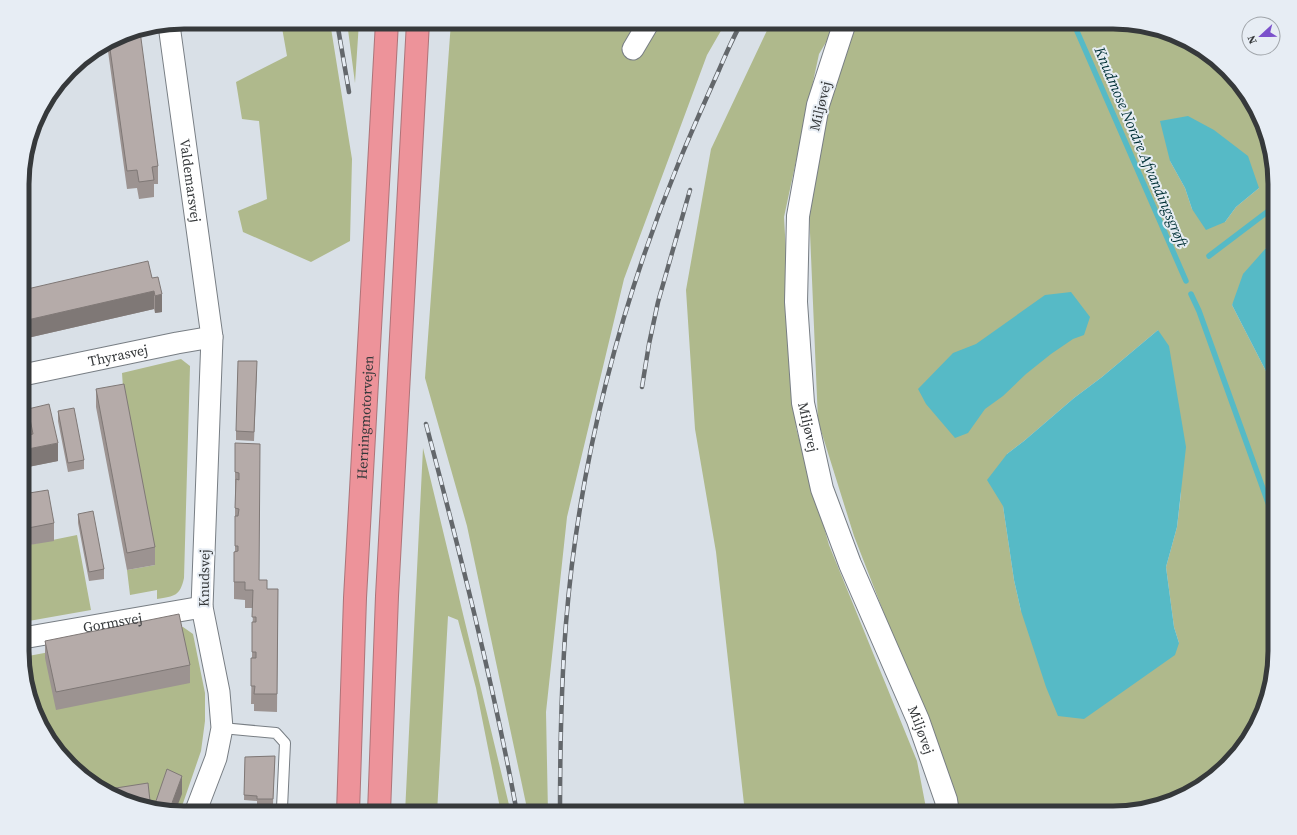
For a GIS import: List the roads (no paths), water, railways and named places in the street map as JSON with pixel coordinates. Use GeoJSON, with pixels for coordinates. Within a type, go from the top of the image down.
{"type":"FeatureCollection","features":[{"type":"Feature","properties":{"kind":"highway","name":"Herningmotorvejen"},"geometry":{"type":"LineString","coordinates":[[348,806],[355,598],[387,29]]}},
{"type":"Feature","properties":{"kind":"highway"},"geometry":{"type":"LineString","coordinates":[[380,806],[387,596],[418,29]]}},
{"type":"Feature","properties":{"kind":"street","name":"Valdemarsvej"},"geometry":{"type":"LineString","coordinates":[[170,29],[212,337]]}},
{"type":"Feature","properties":{"kind":"street"},"geometry":{"type":"LineString","coordinates":[[633,49],[645,29]]}},
{"type":"Feature","properties":{"kind":"street","name":"Miljøvej"},"geometry":{"type":"LineString","coordinates":[[843,29],[818,105],[798,216],[796,302],[804,403],[822,489],[850,564],[918,720],[947,806]]}},
{"type":"Feature","properties":{"kind":"street","name":"Thyrasvej"},"geometry":{"type":"LineString","coordinates":[[29,374],[176,343],[212,337]]}},
{"type":"Feature","properties":{"kind":"street","name":"Knudsvej"},"geometry":{"type":"LineString","coordinates":[[197,806],[216,758],[222,728],[219,692],[202,606],[212,337]]}},
{"type":"Feature","properties":{"kind":"street","name":"Gormsvej"},"geometry":{"type":"LineString","coordinates":[[29,637],[202,606]]}},
{"type":"Feature","properties":{"kind":"lane"},"geometry":{"type":"LineString","coordinates":[[222,728],[276,734],[285,744],[282,806]]}},
{"type":"Feature","properties":{"kind":"water"},"geometry":{"type":"Polygon","coordinates":[[[1188,116],[1214,130],[1248,156],[1259,188],[1236,207],[1225,222],[1206,230],[1192,209],[1185,188],[1170,161],[1160,121],[1188,116]]]}},
{"type":"Feature","properties":{"kind":"water"},"geometry":{"type":"Polygon","coordinates":[[[1266,248],[1268,249],[1268,375],[1232,305],[1243,274],[1266,248]]]}},
{"type":"Feature","properties":{"kind":"water"},"geometry":{"type":"Polygon","coordinates":[[[1071,292],[1090,317],[1084,335],[1073,339],[1051,354],[1026,374],[1003,396],[985,409],[968,433],[955,438],[926,404],[918,389],[953,353],[976,344],[1045,295],[1071,292]]]}},
{"type":"Feature","properties":{"kind":"water"},"geometry":{"type":"Polygon","coordinates":[[[1158,330],[1169,346],[1186,447],[1177,527],[1166,567],[1174,627],[1179,643],[1175,655],[1084,719],[1058,716],[1046,687],[1021,611],[1014,580],[1003,506],[987,480],[1007,454],[1158,330]]]}},
{"type":"Feature","properties":{"kind":"waterway","name":"Knudmose Nordre Afvandingsgrøft"},"geometry":{"type":"LineString","coordinates":[[1076,29],[1186,281]]}},
{"type":"Feature","properties":{"kind":"waterway"},"geometry":{"type":"LineString","coordinates":[[1209,256],[1268,211]]}},
{"type":"Feature","properties":{"kind":"waterway","name":"Knudmose Nordre Afvandingsgrøft"},"geometry":{"type":"LineString","coordinates":[[1191,294],[1199,311],[1268,503]]}},
{"type":"Feature","properties":{"kind":"railway"},"geometry":{"type":"LineString","coordinates":[[338,29],[349,92]]}},
{"type":"Feature","properties":{"kind":"railway"},"geometry":{"type":"LineString","coordinates":[[560,806],[563,671],[566,623],[572,563],[592,444],[621,327],[659,213],[695,124],[738,29]]}},
{"type":"Feature","properties":{"kind":"railway"},"geometry":{"type":"LineString","coordinates":[[642,387],[658,302],[690,190]]}},
{"type":"Feature","properties":{"kind":"railway"},"geometry":{"type":"LineString","coordinates":[[426,424],[487,666],[516,806]]}}]}
